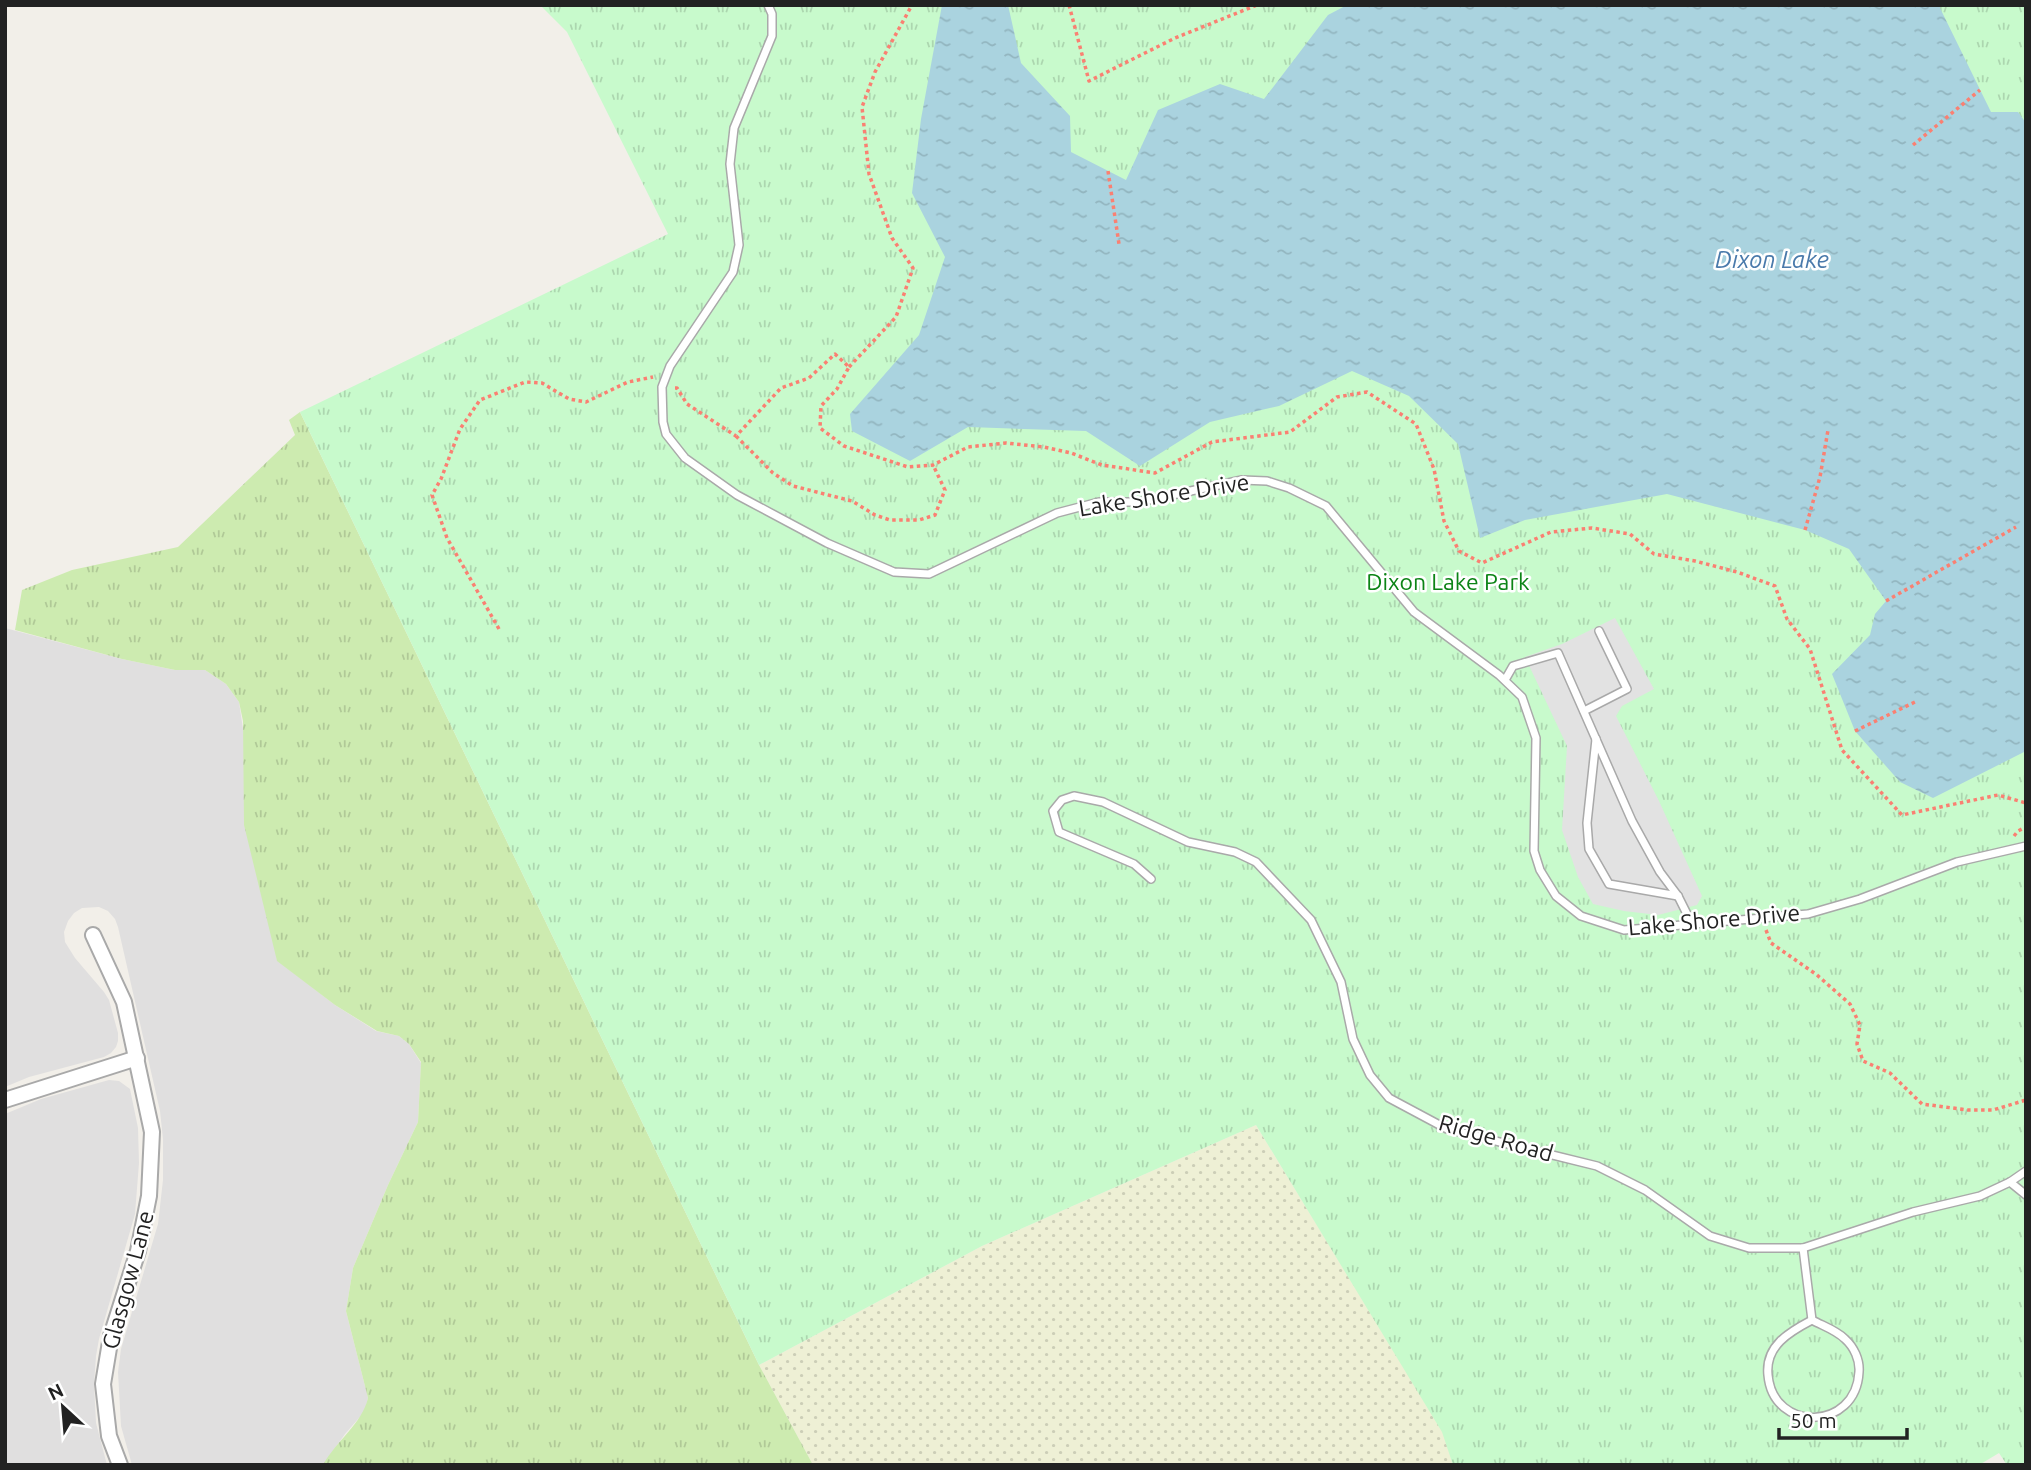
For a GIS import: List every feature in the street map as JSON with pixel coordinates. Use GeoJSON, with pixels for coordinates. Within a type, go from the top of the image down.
{"type":"FeatureCollection","features":[{"type":"Feature","properties":{"kind":"street","name":"Glasgow Lane"},"geometry":{"type":"LineString","coordinates":[[93,935],[124,1002],[152,1132],[149,1196],[138,1251],[111,1336],[103,1384],[109,1436],[120,1465]]}},
{"type":"Feature","properties":{"kind":"street"},"geometry":{"type":"LineString","coordinates":[[5,1100],[137,1058]]}},
{"type":"Feature","properties":{"kind":"lane","name":"Lake Shore Drive"},"geometry":{"type":"LineString","coordinates":[[768,5],[772,14],[772,36],[734,128],[730,164],[739,245],[733,272],[670,366],[662,387],[666,434],[685,458],[737,495],[827,543],[894,572],[929,574],[1057,513],[1099,502],[1139,502],[1242,480],[1267,481],[1289,488],[1326,506],[1414,612],[1505,680],[1522,697],[1536,738],[1534,851],[1540,870],[1556,896],[1581,916],[1624,930],[1808,914],[1860,899],[1957,862],[2026,846]]}},
{"type":"Feature","properties":{"kind":"lane"},"geometry":{"type":"LineString","coordinates":[[1584,711],[1627,689],[1599,631]]}},
{"type":"Feature","properties":{"kind":"lane"},"geometry":{"type":"LineString","coordinates":[[1505,680],[1513,666],[1558,653],[1632,821],[1692,924]]}},
{"type":"Feature","properties":{"kind":"lane"},"geometry":{"type":"LineString","coordinates":[[1596,738],[1587,822],[1589,849],[1609,884],[1678,896]]}},
{"type":"Feature","properties":{"kind":"lane","name":"Ridge Road"},"geometry":{"type":"LineString","coordinates":[[1151,879],[1134,864],[1059,832],[1053,811],[1062,800],[1074,796],[1103,802],[1188,842],[1235,852],[1256,862],[1311,920],[1341,982],[1353,1039],[1370,1074],[1389,1098],[1447,1129],[1597,1166],[1645,1189],[1710,1236],[1749,1248],[1803,1248],[1913,1212],[1980,1196],[2026,1171]]}},
{"type":"Feature","properties":{"kind":"lane"},"geometry":{"type":"LineString","coordinates":[[2010,1182],[2026,1195]]}},
{"type":"Feature","properties":{"kind":"lane"},"geometry":{"type":"LineString","coordinates":[[1803,1248],[1812,1320]]}},
{"type":"Feature","properties":{"kind":"lane"},"geometry":{"type":"LineString","coordinates":[[1812,1320],[1836,1331],[1847,1340],[1856,1353],[1860,1367],[1858,1382],[1848,1402],[1830,1415],[1816,1418],[1800,1416],[1786,1409],[1775,1398],[1768,1384],[1767,1369],[1771,1353],[1779,1340],[1812,1320]]}},
{"type":"Feature","properties":{"kind":"path"},"geometry":{"type":"LineString","coordinates":[[849,367],[896,317],[914,268],[892,238],[869,174],[862,107],[875,72],[912,5]]}},
{"type":"Feature","properties":{"kind":"path"},"geometry":{"type":"LineString","coordinates":[[1069,5],[1089,81],[1175,38],[1257,5]]}},
{"type":"Feature","properties":{"kind":"path"},"geometry":{"type":"LineString","coordinates":[[1913,145],[1980,90]]}},
{"type":"Feature","properties":{"kind":"path"},"geometry":{"type":"LineString","coordinates":[[1108,171],[1119,244]]}},
{"type":"Feature","properties":{"kind":"path"},"geometry":{"type":"LineString","coordinates":[[499,629],[447,538],[432,495],[460,429],[480,400],[525,382],[542,383],[569,399],[586,402],[628,382],[666,376]]}},
{"type":"Feature","properties":{"kind":"path"},"geometry":{"type":"LineString","coordinates":[[1805,530],[1828,430]]}},
{"type":"Feature","properties":{"kind":"path"},"geometry":{"type":"LineString","coordinates":[[736,436],[773,473],[793,486],[852,501],[875,515],[890,520],[919,520],[935,515],[945,490],[933,465]]}},
{"type":"Feature","properties":{"kind":"path"},"geometry":{"type":"LineString","coordinates":[[1886,601],[2016,527]]}},
{"type":"Feature","properties":{"kind":"path"},"geometry":{"type":"LineString","coordinates":[[1855,732],[1917,701]]}},
{"type":"Feature","properties":{"kind":"path"},"geometry":{"type":"LineString","coordinates":[[1761,918],[1771,943],[1817,975],[1850,1004],[1860,1026],[1857,1044],[1863,1061],[1890,1073],[1922,1104],[1968,1110],[1993,1110],[2026,1100]]}},
{"type":"Feature","properties":{"kind":"shaded area"},"geometry":{"type":"Polygon","coordinates":[[[1615,618],[1654,689],[1622,706],[1616,716],[1659,801],[1702,896],[1697,905],[1658,915],[1593,904],[1578,877],[1562,830],[1567,746],[1525,657],[1562,644],[1615,618]]]}},
{"type":"Feature","properties":{"kind":"shaded area"},"geometry":{"type":"Polygon","coordinates":[[[5,628],[122,659],[175,670],[205,670],[226,684],[239,702],[277,960],[335,1005],[376,1031],[399,1036],[409,1044],[421,1063],[418,1122],[353,1268],[346,1311],[368,1398],[365,1411],[323,1465],[132,1465],[121,1426],[118,1372],[121,1349],[158,1224],[163,1180],[160,1111],[118,927],[108,911],[99,907],[82,908],[74,913],[64,932],[65,942],[109,1000],[118,1033],[116,1047],[104,1057],[29,1077],[5,1087],[5,628]]]}},
{"type":"Feature","properties":{"kind":"shaded area"},"geometry":{"type":"Polygon","coordinates":[[[109,1080],[119,1081],[130,1089],[138,1128],[139,1163],[135,1214],[96,1356],[96,1423],[107,1465],[5,1465],[5,1114],[41,1099],[109,1080]]]}},
{"type":"Feature","properties":{"kind":"green space","name":"Dixon Lake Park"},"geometry":{"type":"Polygon","coordinates":[[[540,5],[2026,5],[2026,1465],[2007,1465],[1999,1453],[1979,1465],[1453,1465],[1442,1432],[1256,1125],[982,1246],[759,1365],[300,412],[668,234],[567,32],[540,5]]]}},
{"type":"Feature","properties":{"kind":"green space"},"geometry":{"type":"Polygon","coordinates":[[[300,412],[759,1365],[813,1465],[323,1465],[355,1424],[368,1398],[346,1311],[353,1268],[418,1122],[421,1062],[409,1044],[399,1036],[377,1031],[335,1005],[277,961],[244,825],[243,721],[239,702],[226,684],[205,670],[175,670],[122,659],[15,630],[22,590],[72,570],[178,547],[295,435],[289,420],[300,412]]]}},
{"type":"Feature","properties":{"kind":"green space"},"geometry":{"type":"Polygon","coordinates":[[[1256,1125],[1443,1432],[1453,1465],[813,1465],[759,1365],[982,1246],[1256,1125]]]}},
{"type":"Feature","properties":{"kind":"water","name":"Dixon Lake"},"geometry":{"type":"Polygon","coordinates":[[[942,5],[1008,5],[1021,63],[1070,116],[1071,152],[1126,180],[1158,110],[1220,84],[1264,99],[1328,15],[1347,5],[1941,5],[1940,8],[1991,112],[2018,112],[2026,123],[2026,751],[1933,798],[1900,782],[1855,731],[1832,674],[1870,635],[1875,614],[1886,601],[1849,549],[1805,530],[1667,494],[1525,520],[1480,538],[1458,444],[1409,396],[1352,371],[1279,406],[1210,422],[1140,466],[1086,431],[968,427],[910,461],[852,431],[850,414],[919,335],[945,257],[912,193],[921,119],[942,5]]]}}]}
